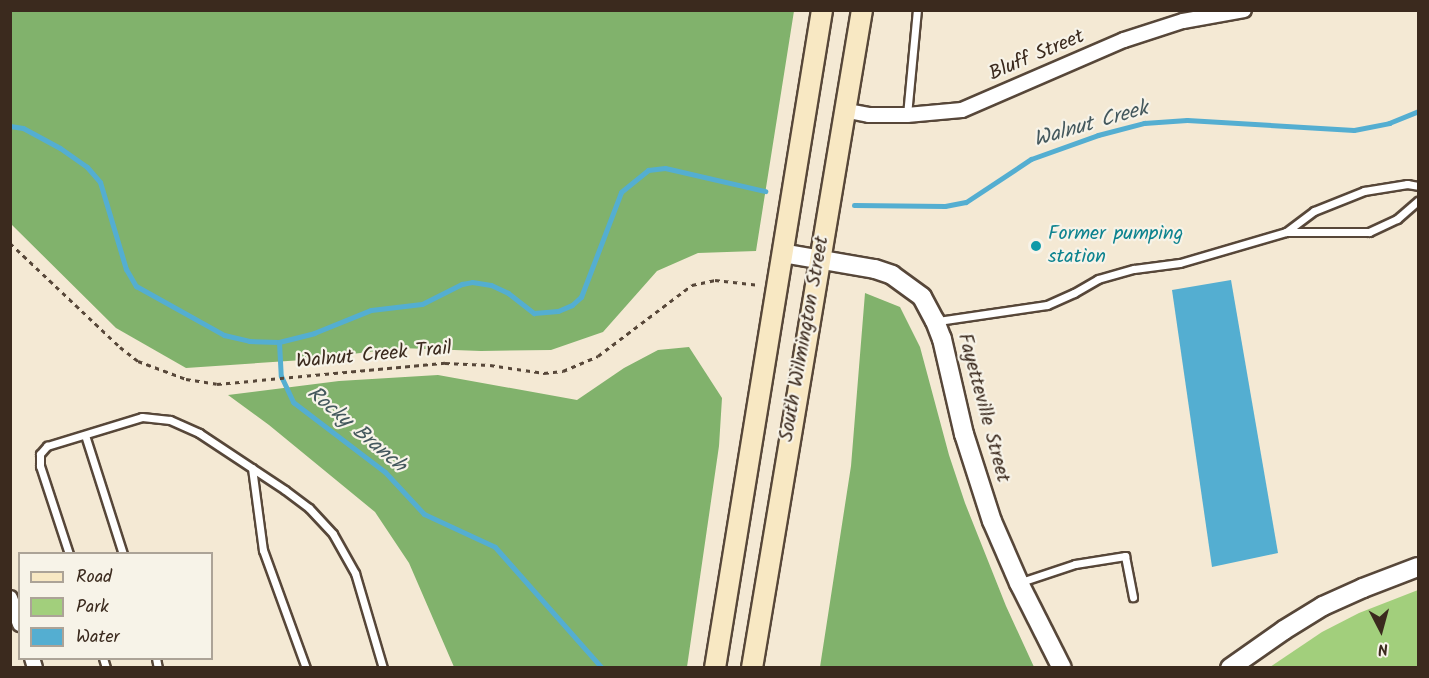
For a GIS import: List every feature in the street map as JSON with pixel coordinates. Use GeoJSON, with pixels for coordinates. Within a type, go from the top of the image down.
{"type":"FeatureCollection","features":[{"type":"Feature","properties":{"kind":"main road","name":"South Wilmington Street"},"geometry":{"type":"LineString","coordinates":[[714,668],[822,10]]}},
{"type":"Feature","properties":{"kind":"main road","name":"South Wilmington Street"},"geometry":{"type":"LineString","coordinates":[[752,668],[843,111],[862,10]]}},
{"type":"Feature","properties":{"kind":"street","name":"Bluff Street"},"geometry":{"type":"LineString","coordinates":[[843,111],[868,115],[907,115],[962,110],[1124,40],[1183,21],[1244,10]]}},
{"type":"Feature","properties":{"kind":"street","name":"Fayetteville Street"},"geometry":{"type":"LineString","coordinates":[[782,253],[875,269],[892,275],[922,297],[935,321],[971,456],[992,521],[1019,583],[1062,668]]}},
{"type":"Feature","properties":{"kind":"street"},"geometry":{"type":"LineString","coordinates":[[1230,668],[1323,606],[1419,567]]}},
{"type":"Feature","properties":{"kind":"street"},"geometry":{"type":"LineString","coordinates":[[10,598],[18,619]]}},
{"type":"Feature","properties":{"kind":"lane"},"geometry":{"type":"LineString","coordinates":[[907,115],[917,10]]}},
{"type":"Feature","properties":{"kind":"lane"},"geometry":{"type":"LineString","coordinates":[[1286,232],[1314,211],[1364,190],[1407,184],[1419,186]]}},
{"type":"Feature","properties":{"kind":"lane"},"geometry":{"type":"LineString","coordinates":[[935,321],[1047,305],[1098,279],[1134,269],[1180,263],[1286,232],[1369,232],[1397,219],[1419,201]]}},
{"type":"Feature","properties":{"kind":"lane"},"geometry":{"type":"LineString","coordinates":[[68,552],[40,465],[40,454],[47,446],[142,417],[159,418],[199,433],[252,468],[309,508],[333,534],[355,573],[383,668]]}},
{"type":"Feature","properties":{"kind":"lane"},"geometry":{"type":"LineString","coordinates":[[85,435],[122,552]]}},
{"type":"Feature","properties":{"kind":"lane"},"geometry":{"type":"LineString","coordinates":[[252,468],[263,550],[306,668]]}},
{"type":"Feature","properties":{"kind":"lane"},"geometry":{"type":"LineString","coordinates":[[1019,583],[1075,564],[1125,556],[1133,597]]}},
{"type":"Feature","properties":{"kind":"path","name":"Walnut Creek Trail"},"geometry":{"type":"LineString","coordinates":[[10,243],[120,347],[138,361],[186,379],[217,384],[452,363],[490,365],[534,372],[563,371],[598,356],[692,285],[715,279],[760,285]]}},
{"type":"Feature","properties":{"kind":"green space"},"geometry":{"type":"Polygon","coordinates":[[[10,11],[794,11],[756,251],[698,253],[657,271],[603,332],[551,350],[481,351],[401,348],[303,360],[186,368],[116,328],[11,224],[10,11]]]}},
{"type":"Feature","properties":{"kind":"green space"},"geometry":{"type":"Polygon","coordinates":[[[865,293],[900,307],[920,347],[949,455],[965,503],[1006,606],[1034,667],[820,667],[851,466],[865,293]]]}},
{"type":"Feature","properties":{"kind":"green space"},"geometry":{"type":"Polygon","coordinates":[[[689,347],[722,398],[719,446],[687,667],[454,667],[409,563],[375,512],[269,425],[228,395],[339,381],[438,375],[577,400],[624,368],[658,350],[689,347]]]}},
{"type":"Feature","properties":{"kind":"green space"},"geometry":{"type":"Polygon","coordinates":[[[1418,590],[1418,667],[1270,667],[1322,632],[1359,613],[1418,590]]]}},
{"type":"Feature","properties":{"kind":"water"},"geometry":{"type":"Polygon","coordinates":[[[1231,280],[1278,553],[1212,567],[1172,290],[1231,280]]]}},
{"type":"Feature","properties":{"kind":"waterway","name":"Walnut Creek"},"geometry":{"type":"LineString","coordinates":[[854,205],[945,206],[966,202],[1031,159],[1098,135],[1144,123],[1187,120],[1354,130],[1389,123],[1418,111]]}},
{"type":"Feature","properties":{"kind":"waterway","name":"Walnut Creek"},"geometry":{"type":"LineString","coordinates":[[10,126],[23,128],[60,148],[87,167],[100,182],[126,269],[136,286],[224,335],[249,341],[279,342],[314,333],[371,310],[422,304],[462,284],[472,282],[491,285],[508,293],[534,313],[558,311],[572,305],[581,297],[621,192],[648,170],[665,168],[765,191]]}},
{"type":"Feature","properties":{"kind":"waterway","name":"Rocky Branch"},"geometry":{"type":"LineString","coordinates":[[279,342],[281,376],[293,402],[385,472],[424,514],[495,547],[602,668]]}},
{"type":"Feature","properties":{"kind":"place","name":"Former pumping station"},"geometry":{"type":"Point","coordinates":[1036,246]}}]}
